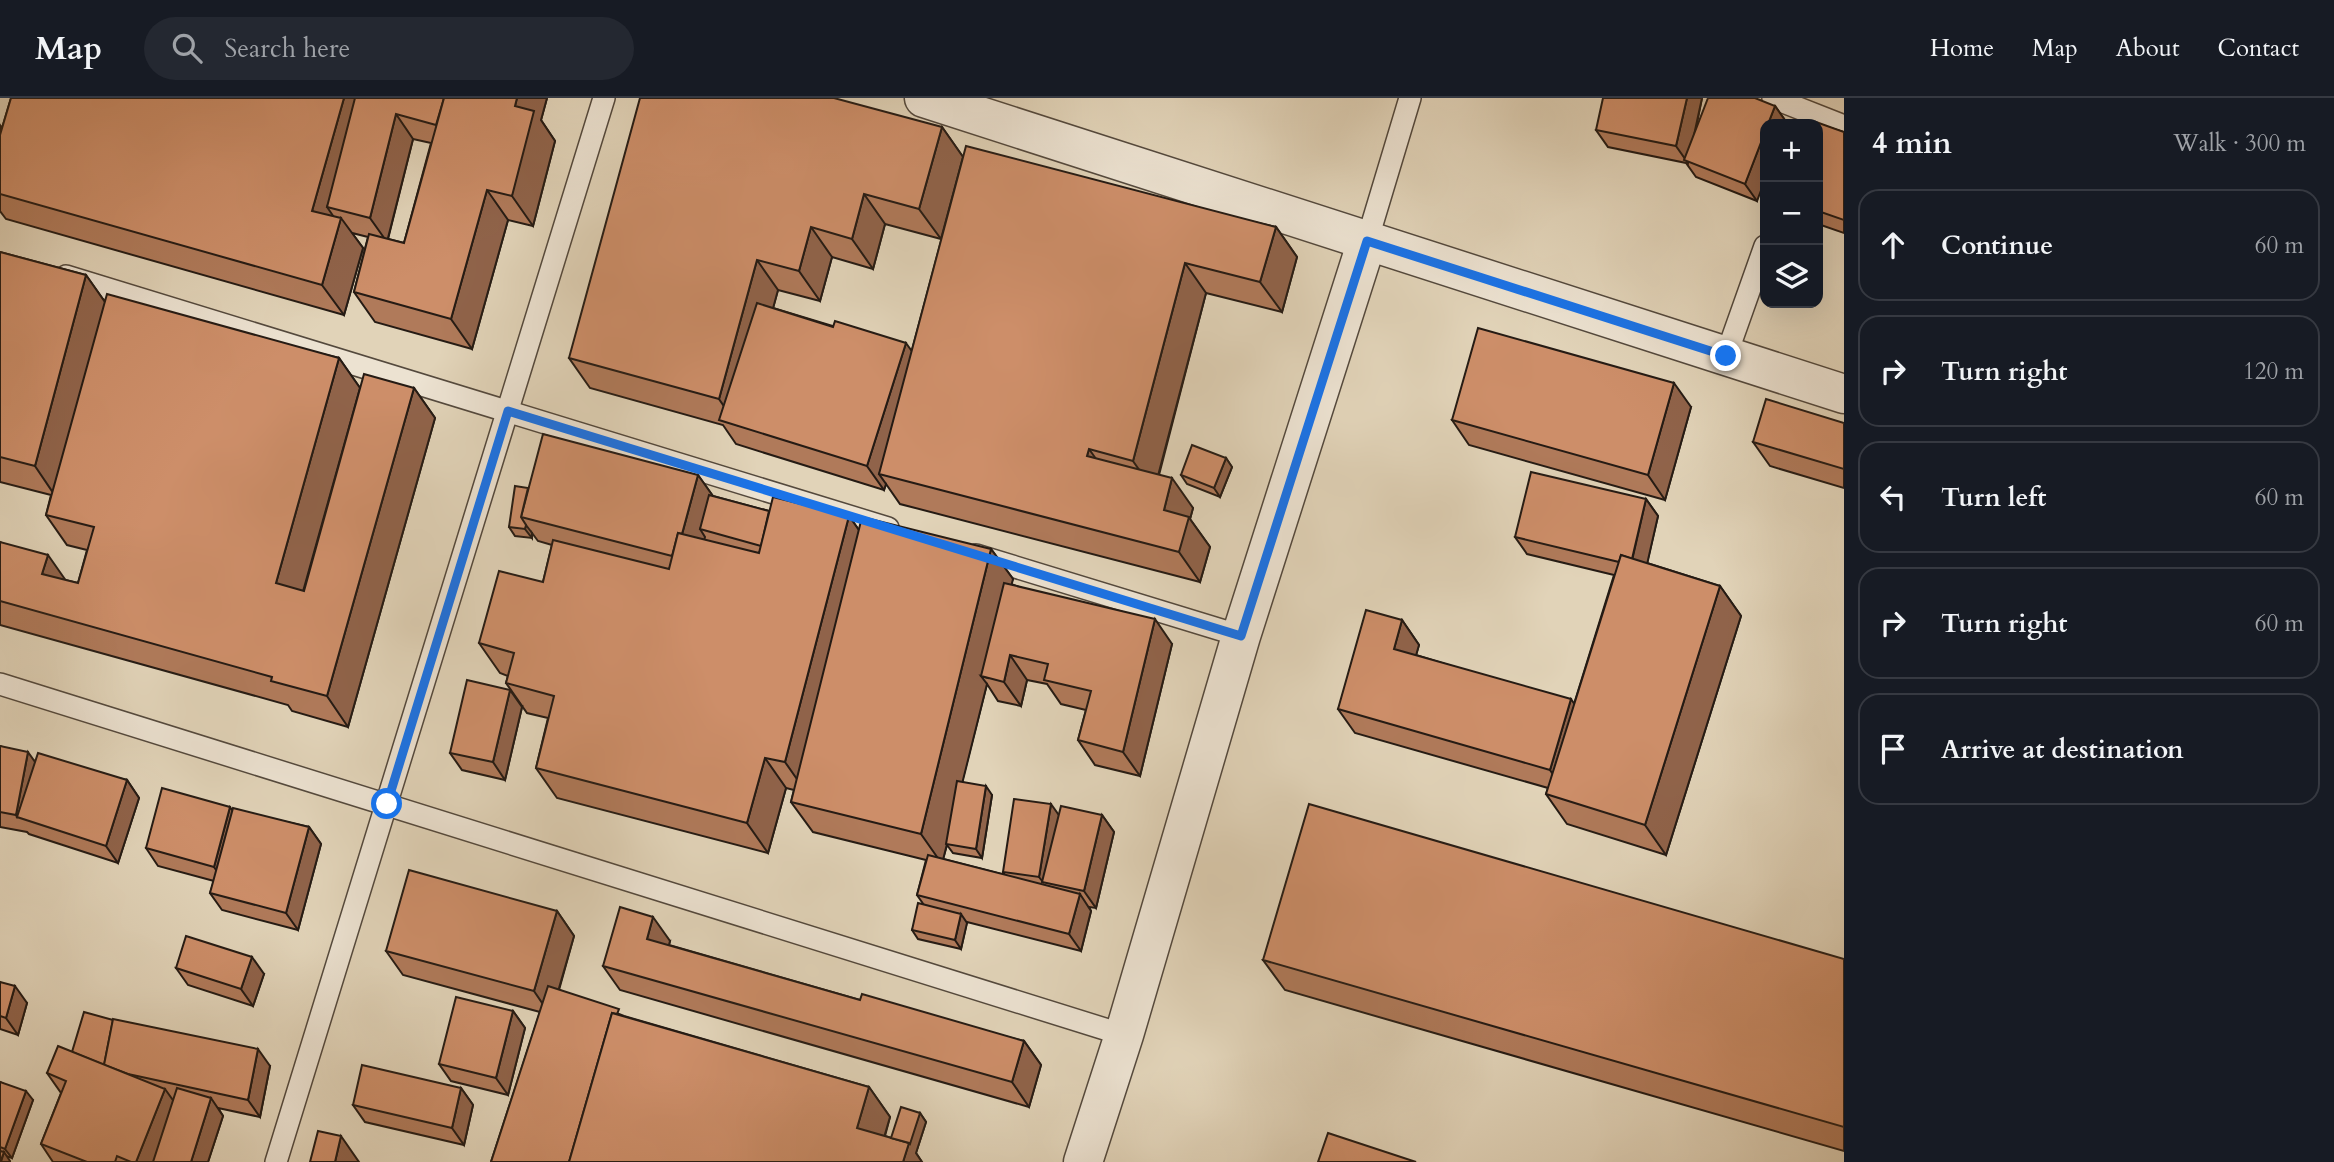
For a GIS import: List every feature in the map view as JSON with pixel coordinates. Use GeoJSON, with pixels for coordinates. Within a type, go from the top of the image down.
{"type":"FeatureCollection","features":[{"type":"Feature","properties":{"kind":"street"},"geometry":{"type":"LineString","coordinates":[[924,98],[1844,394]]}},
{"type":"Feature","properties":{"kind":"street"},"geometry":{"type":"LineString","coordinates":[[1083,1162],[1124,1035],[1241,636],[1367,241]]}},
{"type":"Feature","properties":{"kind":"lane"},"geometry":{"type":"LineString","coordinates":[[276,1162],[604,98]]}},
{"type":"Feature","properties":{"kind":"lane"},"geometry":{"type":"LineString","coordinates":[[1367,241],[1410,98]]}},
{"type":"Feature","properties":{"kind":"lane"},"geometry":{"type":"LineString","coordinates":[[1773,98],[1844,126]]}},
{"type":"Feature","properties":{"kind":"lane"},"geometry":{"type":"LineString","coordinates":[[1726,356],[1760,260]]}},
{"type":"Feature","properties":{"kind":"lane"},"geometry":{"type":"LineString","coordinates":[[40,268],[908,534]]}},
{"type":"Feature","properties":{"kind":"lane"},"geometry":{"type":"LineString","coordinates":[[961,550],[1241,636]]}},
{"type":"Feature","properties":{"kind":"lane"},"geometry":{"type":"LineString","coordinates":[[0,684],[1124,1035]]}},
{"type":"Feature","properties":{"kind":"building"},"geometry":{"type":"Polygon","coordinates":[[[11,98],[344,98],[312,211],[341,218],[322,285],[0,194],[0,135],[11,98]]]}},
{"type":"Feature","properties":{"kind":"building"},"geometry":{"type":"Polygon","coordinates":[[[355,98],[444,98],[436,125],[396,114],[370,218],[327,207],[355,98]]]}},
{"type":"Feature","properties":{"kind":"building"},"geometry":{"type":"Polygon","coordinates":[[[444,98],[517,98],[515,106],[534,111],[512,196],[487,190],[451,319],[354,292],[369,234],[404,243],[444,98]]]}},
{"type":"Feature","properties":{"kind":"building"},"geometry":{"type":"Polygon","coordinates":[[[640,98],[834,98],[942,127],[919,209],[864,194],[852,239],[811,227],[799,271],[757,260],[719,399],[569,358],[640,98]]]}},
{"type":"Feature","properties":{"kind":"building"},"geometry":{"type":"Polygon","coordinates":[[[1603,98],[1687,98],[1676,146],[1596,130],[1603,98]]]}},
{"type":"Feature","properties":{"kind":"building"},"geometry":{"type":"Polygon","coordinates":[[[1708,98],[1755,98],[1775,106],[1770,119],[1760,119],[1760,145],[1745,184],[1684,160],[1708,98]]]}},
{"type":"Feature","properties":{"kind":"building"},"geometry":{"type":"Polygon","coordinates":[[[1823,124],[1844,132],[1844,220],[1823,213],[1823,124]]]}},
{"type":"Feature","properties":{"kind":"building"},"geometry":{"type":"Polygon","coordinates":[[[966,146],[1276,227],[1260,282],[1185,263],[1133,461],[1089,449],[1087,456],[1172,478],[1164,510],[1189,517],[1179,552],[879,474],[966,146]]]}},
{"type":"Feature","properties":{"kind":"building"},"geometry":{"type":"Polygon","coordinates":[[[0,252],[86,275],[35,466],[0,457],[0,252]]]}},
{"type":"Feature","properties":{"kind":"building"},"geometry":{"type":"Polygon","coordinates":[[[107,294],[339,358],[276,583],[304,591],[364,374],[414,388],[327,696],[271,681],[272,677],[0,601],[0,542],[48,555],[42,574],[78,583],[94,527],[46,515],[107,294]]]}},
{"type":"Feature","properties":{"kind":"building"},"geometry":{"type":"Polygon","coordinates":[[[757,303],[833,327],[835,321],[906,343],[867,466],[719,420],[757,303]]]}},
{"type":"Feature","properties":{"kind":"building"},"geometry":{"type":"Polygon","coordinates":[[[1478,328],[1674,383],[1648,475],[1452,420],[1478,328]]]}},
{"type":"Feature","properties":{"kind":"building"},"geometry":{"type":"Polygon","coordinates":[[[1766,399],[1844,423],[1844,469],[1753,442],[1766,399]]]}},
{"type":"Feature","properties":{"kind":"building"},"geometry":{"type":"Polygon","coordinates":[[[543,434],[698,475],[682,534],[678,533],[672,556],[521,517],[543,434]]]}},
{"type":"Feature","properties":{"kind":"building"},"geometry":{"type":"Polygon","coordinates":[[[1192,445],[1226,458],[1214,488],[1181,475],[1192,445]]]}},
{"type":"Feature","properties":{"kind":"building"},"geometry":{"type":"Polygon","coordinates":[[[1531,472],[1646,499],[1632,559],[1621,555],[1619,562],[1515,537],[1531,472]]]}},
{"type":"Feature","properties":{"kind":"building"},"geometry":{"type":"Polygon","coordinates":[[[515,486],[528,488],[521,517],[526,525],[525,529],[509,527],[515,486]]]}},
{"type":"Feature","properties":{"kind":"building"},"geometry":{"type":"Polygon","coordinates":[[[709,495],[769,511],[761,546],[700,529],[709,495]]]}},
{"type":"Feature","properties":{"kind":"building"},"geometry":{"type":"Polygon","coordinates":[[[773,497],[849,516],[785,762],[765,758],[747,823],[536,768],[554,696],[506,683],[514,653],[479,643],[499,571],[543,582],[553,540],[669,569],[678,533],[759,553],[773,497]]]}},
{"type":"Feature","properties":{"kind":"building"},"geometry":{"type":"Polygon","coordinates":[[[862,517],[991,549],[921,834],[791,802],[862,517]]]}},
{"type":"Feature","properties":{"kind":"building"},"geometry":{"type":"Polygon","coordinates":[[[1621,555],[1720,586],[1645,825],[1546,794],[1621,555]]]}},
{"type":"Feature","properties":{"kind":"building"},"geometry":{"type":"Polygon","coordinates":[[[1004,583],[1155,619],[1123,752],[1078,740],[1091,691],[1044,680],[1048,664],[1010,655],[1004,682],[981,676],[1004,583]]]}},
{"type":"Feature","properties":{"kind":"building"},"geometry":{"type":"Polygon","coordinates":[[[1366,610],[1402,620],[1394,649],[1571,699],[1550,770],[1338,709],[1366,610]]]}},
{"type":"Feature","properties":{"kind":"building"},"geometry":{"type":"Polygon","coordinates":[[[467,680],[510,690],[493,762],[450,753],[467,680]]]}},
{"type":"Feature","properties":{"kind":"building"},"geometry":{"type":"Polygon","coordinates":[[[0,746],[28,752],[16,815],[0,812],[0,746]]]}},
{"type":"Feature","properties":{"kind":"building"},"geometry":{"type":"Polygon","coordinates":[[[38,753],[127,780],[106,846],[17,817],[38,753]]]}},
{"type":"Feature","properties":{"kind":"building"},"geometry":{"type":"Polygon","coordinates":[[[957,781],[986,786],[976,849],[946,844],[957,781]]]}},
{"type":"Feature","properties":{"kind":"building"},"geometry":{"type":"Polygon","coordinates":[[[162,788],[230,807],[214,867],[146,848],[162,788]]]}},
{"type":"Feature","properties":{"kind":"building"},"geometry":{"type":"Polygon","coordinates":[[[1014,799],[1051,804],[1039,877],[1003,872],[1014,799]]]}},
{"type":"Feature","properties":{"kind":"building"},"geometry":{"type":"Polygon","coordinates":[[[1309,804],[1844,959],[1844,1127],[1263,960],[1309,804]]]}},
{"type":"Feature","properties":{"kind":"building"},"geometry":{"type":"Polygon","coordinates":[[[1061,806],[1102,815],[1084,891],[1042,882],[1061,806]]]}},
{"type":"Feature","properties":{"kind":"building"},"geometry":{"type":"Polygon","coordinates":[[[233,808],[309,827],[286,913],[210,893],[233,808]]]}},
{"type":"Feature","properties":{"kind":"building"},"geometry":{"type":"Polygon","coordinates":[[[928,855],[1080,894],[1069,934],[917,895],[928,855]]]}},
{"type":"Feature","properties":{"kind":"building"},"geometry":{"type":"Polygon","coordinates":[[[409,870],[557,911],[534,991],[386,951],[409,870]]]}},
{"type":"Feature","properties":{"kind":"building"},"geometry":{"type":"Polygon","coordinates":[[[918,903],[961,914],[955,940],[912,930],[918,903]]]}},
{"type":"Feature","properties":{"kind":"building"},"geometry":{"type":"Polygon","coordinates":[[[620,907],[653,917],[647,939],[860,1000],[862,994],[1024,1041],[1012,1082],[603,966],[620,907]]]}},
{"type":"Feature","properties":{"kind":"building"},"geometry":{"type":"Polygon","coordinates":[[[186,936],[252,957],[241,989],[176,968],[186,936]]]}},
{"type":"Feature","properties":{"kind":"building"},"geometry":{"type":"Polygon","coordinates":[[[0,982],[15,986],[6,1018],[0,1016],[0,982]]]}},
{"type":"Feature","properties":{"kind":"building"},"geometry":{"type":"Polygon","coordinates":[[[548,986],[619,1009],[617,1014],[612,1013],[569,1162],[491,1162],[548,986]]]}},
{"type":"Feature","properties":{"kind":"building"},"geometry":{"type":"Polygon","coordinates":[[[456,997],[513,1011],[496,1078],[439,1064],[456,997]]]}},
{"type":"Feature","properties":{"kind":"building"},"geometry":{"type":"Polygon","coordinates":[[[84,1012],[113,1020],[104,1065],[72,1052],[84,1012]]]}},
{"type":"Feature","properties":{"kind":"building"},"geometry":{"type":"Polygon","coordinates":[[[612,1013],[869,1087],[857,1128],[909,1143],[903,1162],[569,1162],[612,1013]]]}},
{"type":"Feature","properties":{"kind":"building"},"geometry":{"type":"Polygon","coordinates":[[[113,1019],[258,1049],[248,1100],[128,1074],[104,1065],[113,1019]]]}},
{"type":"Feature","properties":{"kind":"building"},"geometry":{"type":"Polygon","coordinates":[[[58,1046],[165,1089],[136,1162],[117,1156],[115,1162],[87,1162],[41,1144],[66,1081],[47,1073],[58,1046]]]}},
{"type":"Feature","properties":{"kind":"building"},"geometry":{"type":"Polygon","coordinates":[[[362,1065],[461,1088],[452,1128],[353,1105],[362,1065]]]}},
{"type":"Feature","properties":{"kind":"building"},"geometry":{"type":"Polygon","coordinates":[[[0,1082],[26,1091],[5,1149],[0,1147],[0,1082]]]}},
{"type":"Feature","properties":{"kind":"building"},"geometry":{"type":"Polygon","coordinates":[[[177,1088],[211,1098],[191,1162],[153,1162],[177,1088]]]}},
{"type":"Feature","properties":{"kind":"building"},"geometry":{"type":"Polygon","coordinates":[[[901,1107],[920,1113],[910,1144],[891,1138],[901,1107]]]}},
{"type":"Feature","properties":{"kind":"building"},"geometry":{"type":"Polygon","coordinates":[[[318,1131],[341,1136],[335,1162],[310,1162],[318,1131]]]}},
{"type":"Feature","properties":{"kind":"building"},"geometry":{"type":"Polygon","coordinates":[[[1328,1133],[1416,1162],[1318,1162],[1328,1133]]]}},
{"type":"Feature","properties":{"kind":"route"},"geometry":{"type":"LineString","coordinates":[[387,804],[508,411],[1241,636],[1367,241],[1726,356]]}}]}
